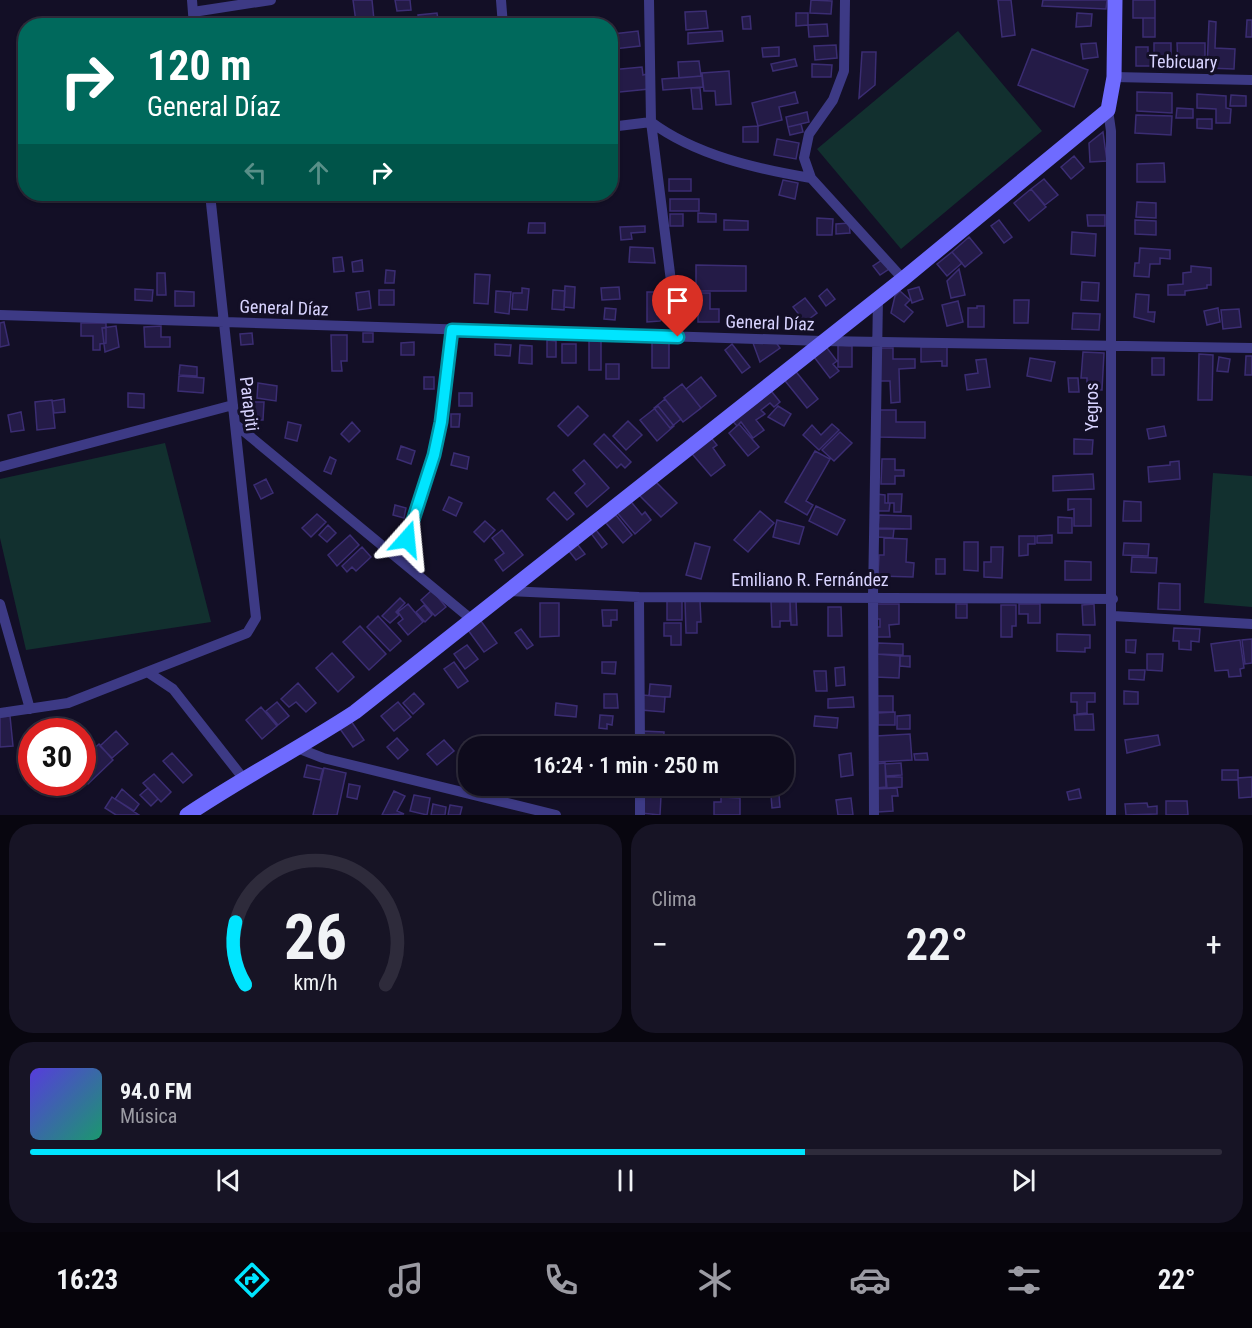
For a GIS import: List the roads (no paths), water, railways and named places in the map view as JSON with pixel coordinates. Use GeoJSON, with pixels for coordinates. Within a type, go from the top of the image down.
{"type":"FeatureCollection","features":[{"type":"Feature","properties":{"kind":"street"},"geometry":{"type":"LineString","coordinates":[[192,6],[271,0]]}},
{"type":"Feature","properties":{"kind":"street"},"geometry":{"type":"LineString","coordinates":[[501,0],[502,18]]}},
{"type":"Feature","properties":{"kind":"street"},"geometry":{"type":"LineString","coordinates":[[649,0],[651,122],[678,337]]}},
{"type":"Feature","properties":{"kind":"street"},"geometry":{"type":"LineString","coordinates":[[845,0],[844,71],[833,100],[809,134],[804,158],[811,178],[903,279]]}},
{"type":"Feature","properties":{"kind":"street","name":"Yegros"},"geometry":{"type":"LineString","coordinates":[[1112,815],[1111,131],[1108,110],[1114,77],[1114,0]]}},
{"type":"Feature","properties":{"kind":"street","name":"Tebicuary"},"geometry":{"type":"LineString","coordinates":[[1114,77],[1252,80]]}},
{"type":"Feature","properties":{"kind":"street"},"geometry":{"type":"LineString","coordinates":[[188,815],[243,778],[300,749],[355,712],[903,279],[1108,110]]}},
{"type":"Feature","properties":{"kind":"street"},"geometry":{"type":"LineString","coordinates":[[618,126],[651,122],[675,140],[772,171],[811,178]]}},
{"type":"Feature","properties":{"kind":"street","name":"Parapiti"},"geometry":{"type":"LineString","coordinates":[[149,673],[247,633],[256,618],[222,322],[211,201]]}},
{"type":"Feature","properties":{"kind":"street"},"geometry":{"type":"LineString","coordinates":[[874,815],[873,597],[878,298]]}},
{"type":"Feature","properties":{"kind":"street","name":"General Díaz"},"geometry":{"type":"LineString","coordinates":[[0,315],[8,313],[822,341],[1252,348]]}},
{"type":"Feature","properties":{"kind":"street"},"geometry":{"type":"LineString","coordinates":[[400,560],[436,444],[452,330]]}},
{"type":"Feature","properties":{"kind":"street"},"geometry":{"type":"LineString","coordinates":[[0,467],[233,405]]}},
{"type":"Feature","properties":{"kind":"street"},"geometry":{"type":"LineString","coordinates":[[235,424],[471,619]]}},
{"type":"Feature","properties":{"kind":"street","name":"Emiliano R. Fernández"},"geometry":{"type":"LineString","coordinates":[[507,591],[639,597],[1113,599]]}},
{"type":"Feature","properties":{"kind":"street"},"geometry":{"type":"LineString","coordinates":[[639,597],[640,736]]}},
{"type":"Feature","properties":{"kind":"street"},"geometry":{"type":"LineString","coordinates":[[0,604],[30,709]]}},
{"type":"Feature","properties":{"kind":"street"},"geometry":{"type":"LineString","coordinates":[[1113,616],[1252,624]]}},
{"type":"Feature","properties":{"kind":"street"},"geometry":{"type":"LineString","coordinates":[[0,713],[68,703],[111,684],[149,673],[172,689],[243,778]]}},
{"type":"Feature","properties":{"kind":"street"},"geometry":{"type":"LineString","coordinates":[[300,749],[323,758],[556,815]]}},
{"type":"Feature","properties":{"kind":"street"},"geometry":{"type":"LineString","coordinates":[[640,796],[640,815]]}}]}
